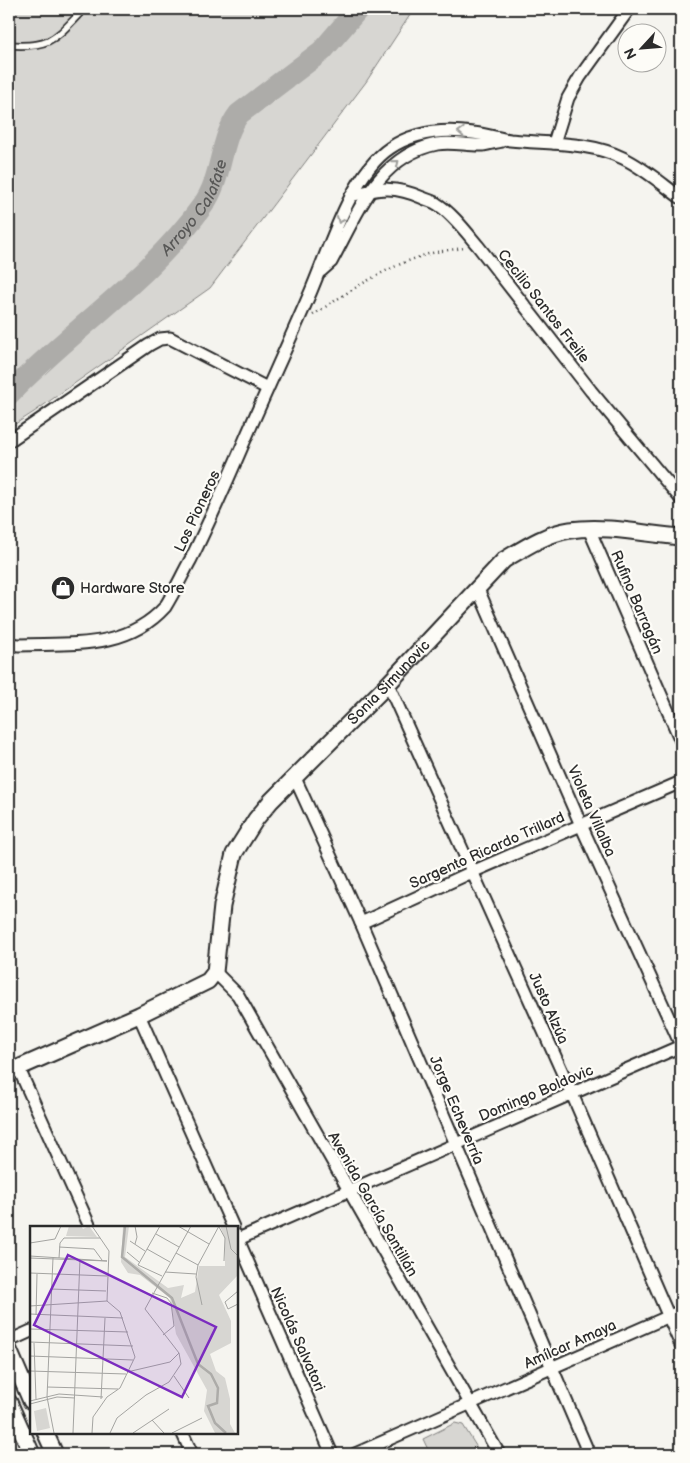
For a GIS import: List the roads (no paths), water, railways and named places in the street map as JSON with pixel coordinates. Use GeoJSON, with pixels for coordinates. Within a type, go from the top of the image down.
{"type":"FeatureCollection","features":[{"type":"Feature","properties":{"kind":"street"},"geometry":{"type":"LineString","coordinates":[[554,143],[568,98],[580,77],[629,9]]}},
{"type":"Feature","properties":{"kind":"street","name":"Los Pioneros"},"geometry":{"type":"LineString","coordinates":[[9,644],[103,641],[128,634],[154,618],[171,597],[214,513],[267,388],[319,274],[351,196],[370,167],[380,156],[397,144],[426,132],[447,131],[472,132],[509,140],[554,143],[605,151],[622,157],[638,166],[681,198]]}},
{"type":"Feature","properties":{"kind":"street","name":"Los Pioneros"},"geometry":{"type":"LineString","coordinates":[[319,274],[331,262],[370,190],[397,162],[410,153],[439,144],[483,145],[509,140]]}},
{"type":"Feature","properties":{"kind":"street","name":"Cecilio Santos Freile"},"geometry":{"type":"LineString","coordinates":[[351,196],[370,190],[390,188],[408,191],[438,204],[463,228],[478,246],[591,391],[681,499]]}},
{"type":"Feature","properties":{"kind":"street"},"geometry":{"type":"LineString","coordinates":[[9,441],[160,339],[170,338],[267,388]]}},
{"type":"Feature","properties":{"kind":"street","name":"Sonia Simunovic"},"geometry":{"type":"LineString","coordinates":[[216,972],[222,906],[234,854],[256,819],[388,684],[504,560],[523,548],[554,534],[570,530],[589,529],[681,537]]}},
{"type":"Feature","properties":{"kind":"street","name":"Rufino Barragán"},"geometry":{"type":"LineString","coordinates":[[589,529],[681,741]]}},
{"type":"Feature","properties":{"kind":"street","name":"Violeta Villalba"},"geometry":{"type":"LineString","coordinates":[[478,587],[581,825],[681,1046]]}},
{"type":"Feature","properties":{"kind":"street","name":"Justo Alzúa"},"geometry":{"type":"LineString","coordinates":[[388,684],[572,1094],[681,1345]]}},
{"type":"Feature","properties":{"kind":"street","name":"Jorge Echeverría"},"geometry":{"type":"LineString","coordinates":[[295,778],[361,922],[589,1454]]}},
{"type":"Feature","properties":{"kind":"street","name":"Sargento Ricardo Trillard"},"geometry":{"type":"LineString","coordinates":[[361,922],[681,782]]}},
{"type":"Feature","properties":{"kind":"street"},"geometry":{"type":"LineString","coordinates":[[90,1226],[14,1070],[139,1015],[208,981],[216,972]]}},
{"type":"Feature","properties":{"kind":"street","name":"Avenida García Santillán"},"geometry":{"type":"LineString","coordinates":[[216,972],[238,995],[499,1454]]}},
{"type":"Feature","properties":{"kind":"street"},"geometry":{"type":"LineString","coordinates":[[139,1015],[232,1226]]}},
{"type":"Feature","properties":{"kind":"street","name":"Domingo Boldovic"},"geometry":{"type":"LineString","coordinates":[[238,1238],[681,1046]]}},
{"type":"Feature","properties":{"kind":"street","name":"Nicolás Salvatori"},"geometry":{"type":"LineString","coordinates":[[238,1240],[332,1454]]}},
{"type":"Feature","properties":{"kind":"street","name":"Amílcar Amaya"},"geometry":{"type":"LineString","coordinates":[[355,1454],[681,1311]]}},
{"type":"Feature","properties":{"kind":"street"},"geometry":{"type":"LineString","coordinates":[[9,1341],[30,1331]]}},
{"type":"Feature","properties":{"kind":"street"},"geometry":{"type":"LineString","coordinates":[[9,1350],[30,1399]]}},
{"type":"Feature","properties":{"kind":"street"},"geometry":{"type":"LineString","coordinates":[[9,1402],[32,1454]]}},
{"type":"Feature","properties":{"kind":"street"},"geometry":{"type":"LineString","coordinates":[[45,1433],[55,1454]]}},
{"type":"Feature","properties":{"kind":"street"},"geometry":{"type":"LineString","coordinates":[[182,1433],[192,1454]]}},
{"type":"Feature","properties":{"kind":"lane"},"geometry":{"type":"LineString","coordinates":[[9,45],[40,45],[52,40],[84,9]]}},
{"type":"Feature","properties":{"kind":"waterway","name":"Arroyo Calafate"},"geometry":{"type":"LineString","coordinates":[[9,394],[58,347],[135,280],[182,232],[209,194],[228,135],[239,114],[322,51],[358,9]]}},
{"type":"Feature","properties":{"kind":"place","name":"Hardware Store"},"geometry":{"type":"Point","coordinates":[63,588]}}]}
